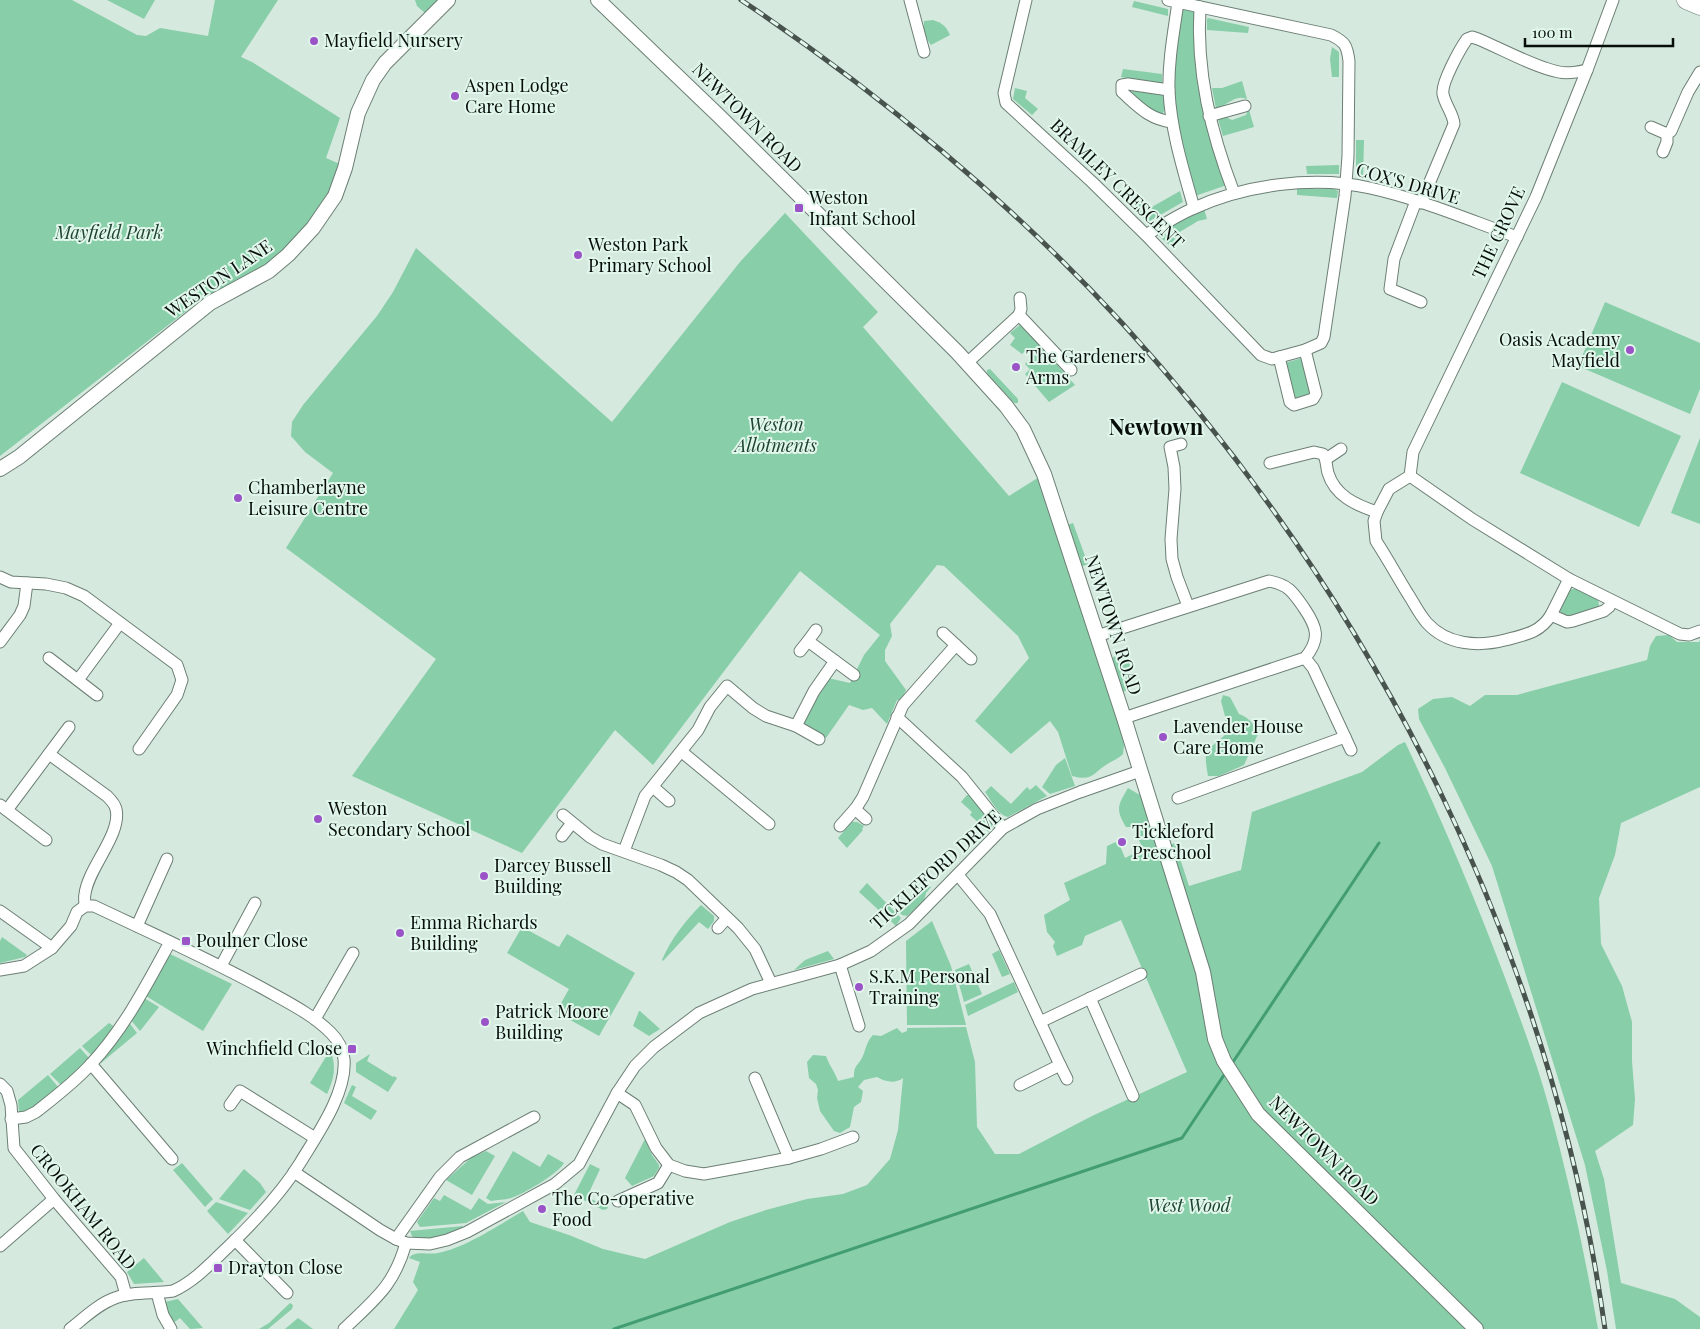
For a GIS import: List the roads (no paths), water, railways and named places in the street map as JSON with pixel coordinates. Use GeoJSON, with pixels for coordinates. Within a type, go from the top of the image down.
{"type":"FeatureCollection","features":[{"type":"Feature","properties":{"kind":"main road"},"geometry":{"type":"LineString","coordinates":[[1686,0],[1700,6]]}},
{"type":"Feature","properties":{"kind":"street","name":"WESTON LANE"},"geometry":{"type":"LineString","coordinates":[[0,469],[19,457],[210,303],[269,271],[288,255],[313,228],[335,196],[343,173],[358,113],[372,80],[385,63],[448,0]]}},
{"type":"Feature","properties":{"kind":"street","name":"NEWTOWN ROAD"},"geometry":{"type":"LineString","coordinates":[[598,0],[719,116],[967,363],[1013,414],[1032,446],[1042,470],[1124,718],[1204,972],[1215,1039],[1224,1061],[1258,1114],[1476,1329]]}},
{"type":"Feature","properties":{"kind":"street"},"geometry":{"type":"LineString","coordinates":[[910,0],[918,36],[924,52]]}},
{"type":"Feature","properties":{"kind":"street","name":"BRAMLEY CRESCENT"},"geometry":{"type":"LineString","coordinates":[[1026,0],[1004,93],[1006,102],[1146,235],[1261,355],[1272,359],[1279,358]]}},
{"type":"Feature","properties":{"kind":"street","name":"THE GROVE"},"geometry":{"type":"LineString","coordinates":[[1410,476],[1413,452],[1539,190],[1613,0]]}},
{"type":"Feature","properties":{"kind":"street"},"geometry":{"type":"LineString","coordinates":[[1185,3],[1171,51],[1169,90],[1172,122],[1178,153],[1194,208]]}},
{"type":"Feature","properties":{"kind":"street"},"geometry":{"type":"LineString","coordinates":[[1185,3],[1199,51],[1209,116],[1234,193]]}},
{"type":"Feature","properties":{"kind":"street"},"geometry":{"type":"LineString","coordinates":[[1185,3],[1331,35],[1341,40],[1348,48],[1348,156],[1344,213],[1324,336],[1321,343],[1279,358],[1290,402],[1294,405],[1314,399],[1316,394],[1305,350]]}},
{"type":"Feature","properties":{"kind":"street"},"geometry":{"type":"LineString","coordinates":[[1421,302],[1390,289],[1394,259],[1454,124],[1454,117],[1443,97],[1442,91],[1466,39],[1472,37],[1478,39],[1539,66],[1560,72],[1573,73],[1587,70]]}},
{"type":"Feature","properties":{"kind":"street"},"geometry":{"type":"LineString","coordinates":[[1663,152],[1667,142],[1667,134],[1671,131],[1688,92],[1700,72]]}},
{"type":"Feature","properties":{"kind":"street"},"geometry":{"type":"LineString","coordinates":[[1169,90],[1128,84],[1122,85],[1121,88],[1122,92],[1148,115],[1172,122]]}},
{"type":"Feature","properties":{"kind":"street"},"geometry":{"type":"LineString","coordinates":[[1209,116],[1245,106]]}},
{"type":"Feature","properties":{"kind":"street"},"geometry":{"type":"LineString","coordinates":[[1651,127],[1667,134]]}},
{"type":"Feature","properties":{"kind":"street","name":"COX'S DRIVE"},"geometry":{"type":"LineString","coordinates":[[1146,235],[1194,208],[1234,193],[1292,184],[1346,184],[1370,188],[1418,202],[1517,237]]}},
{"type":"Feature","properties":{"kind":"street"},"geometry":{"type":"LineString","coordinates":[[967,363],[1019,315],[1021,309],[1020,298]]}},
{"type":"Feature","properties":{"kind":"street"},"geometry":{"type":"LineString","coordinates":[[1019,315],[1071,370]]}},
{"type":"Feature","properties":{"kind":"street"},"geometry":{"type":"LineString","coordinates":[[1181,444],[1170,447],[1174,467],[1175,489],[1172,548],[1177,577],[1188,606]]}},
{"type":"Feature","properties":{"kind":"street"},"geometry":{"type":"LineString","coordinates":[[1326,459],[1341,449]]}},
{"type":"Feature","properties":{"kind":"street"},"geometry":{"type":"LineString","coordinates":[[1270,463],[1314,452],[1323,454],[1326,459],[1328,474],[1339,491],[1352,503],[1377,512]]}},
{"type":"Feature","properties":{"kind":"street"},"geometry":{"type":"LineString","coordinates":[[1568,579],[1546,623],[1538,629],[1492,643],[1476,644],[1457,641],[1430,626],[1420,615],[1376,540],[1374,521],[1390,489],[1410,476],[1472,519],[1568,579],[1680,634],[1689,635],[1700,631]]}},
{"type":"Feature","properties":{"kind":"street"},"geometry":{"type":"LineString","coordinates":[[0,578],[11,582],[46,584],[66,588],[84,596],[177,665],[182,680],[177,695],[139,749]]}},
{"type":"Feature","properties":{"kind":"street"},"geometry":{"type":"LineString","coordinates":[[1097,636],[1269,581],[1281,583],[1291,589],[1314,623],[1316,632],[1314,642],[1311,651],[1305,658],[1124,718]]}},
{"type":"Feature","properties":{"kind":"street"},"geometry":{"type":"LineString","coordinates":[[0,642],[20,616],[24,606],[27,583]]}},
{"type":"Feature","properties":{"kind":"street"},"geometry":{"type":"LineString","coordinates":[[1551,614],[1561,620],[1573,621],[1604,611],[1612,601]]}},
{"type":"Feature","properties":{"kind":"street"},"geometry":{"type":"LineString","coordinates":[[78,680],[120,623]]}},
{"type":"Feature","properties":{"kind":"street"},"geometry":{"type":"LineString","coordinates":[[800,651],[816,630]]}},
{"type":"Feature","properties":{"kind":"street"},"geometry":{"type":"LineString","coordinates":[[943,633],[971,659]]}},
{"type":"Feature","properties":{"kind":"street"},"geometry":{"type":"LineString","coordinates":[[808,641],[854,675]]}},
{"type":"Feature","properties":{"kind":"street"},"geometry":{"type":"LineString","coordinates":[[840,826],[863,797],[897,716],[911,695],[956,645]]}},
{"type":"Feature","properties":{"kind":"street"},"geometry":{"type":"LineString","coordinates":[[48,658],[97,695]]}},
{"type":"Feature","properties":{"kind":"street"},"geometry":{"type":"LineString","coordinates":[[1305,658],[1313,668],[1351,750]]}},
{"type":"Feature","properties":{"kind":"street"},"geometry":{"type":"LineString","coordinates":[[796,726],[814,691],[835,661]]}},
{"type":"Feature","properties":{"kind":"street"},"geometry":{"type":"LineString","coordinates":[[624,851],[641,806],[653,787],[698,730],[710,707],[727,686],[753,708],[766,716],[796,726],[819,739]]}},
{"type":"Feature","properties":{"kind":"street"},"geometry":{"type":"LineString","coordinates":[[897,716],[962,777],[1003,828]]}},
{"type":"Feature","properties":{"kind":"street"},"geometry":{"type":"LineString","coordinates":[[46,840],[4,808],[68,728]]}},
{"type":"Feature","properties":{"kind":"street"},"geometry":{"type":"LineString","coordinates":[[1178,798],[1344,737]]}},
{"type":"Feature","properties":{"kind":"street"},"geometry":{"type":"LineString","coordinates":[[682,752],[769,824]]}},
{"type":"Feature","properties":{"kind":"street"},"geometry":{"type":"LineString","coordinates":[[48,754],[107,796],[114,803],[116,810],[114,831],[87,887],[85,906]]}},
{"type":"Feature","properties":{"kind":"street","name":"TICKLEFORD DRIVE"},"geometry":{"type":"LineString","coordinates":[[401,1241],[430,1244],[447,1240],[466,1232],[555,1184],[579,1164],[617,1093],[635,1066],[654,1047],[699,1013],[752,989],[840,965],[871,951],[900,931],[1003,828],[1037,808],[1140,771]]}},
{"type":"Feature","properties":{"kind":"street"},"geometry":{"type":"LineString","coordinates":[[653,787],[669,801]]}},
{"type":"Feature","properties":{"kind":"street"},"geometry":{"type":"LineString","coordinates":[[855,809],[866,819]]}},
{"type":"Feature","properties":{"kind":"street"},"geometry":{"type":"LineString","coordinates":[[563,815],[590,837],[602,844],[662,865],[676,872],[738,928],[755,950],[771,984]]}},
{"type":"Feature","properties":{"kind":"street"},"geometry":{"type":"LineString","coordinates":[[562,836],[572,823]]}},
{"type":"Feature","properties":{"kind":"street"},"geometry":{"type":"LineString","coordinates":[[136,926],[167,859]]}},
{"type":"Feature","properties":{"kind":"street"},"geometry":{"type":"LineString","coordinates":[[958,875],[990,914],[1067,1079]]}},
{"type":"Feature","properties":{"kind":"street"},"geometry":{"type":"LineString","coordinates":[[221,966],[255,903]]}},
{"type":"Feature","properties":{"kind":"street"},"geometry":{"type":"LineString","coordinates":[[0,970],[24,966],[52,948],[71,926],[77,912],[85,906],[94,906],[221,966],[288,1002],[315,1019],[332,1034],[342,1048],[344,1073],[341,1084],[315,1138],[294,1172],[257,1218],[236,1240],[190,1282],[173,1291],[126,1295],[114,1298],[104,1303],[70,1329]]}},
{"type":"Feature","properties":{"kind":"street"},"geometry":{"type":"LineString","coordinates":[[0,912],[52,948]]}},
{"type":"Feature","properties":{"kind":"street"},"geometry":{"type":"LineString","coordinates":[[718,928],[727,918]]}},
{"type":"Feature","properties":{"kind":"street"},"geometry":{"type":"LineString","coordinates":[[11,1119],[26,1117],[36,1112],[91,1064],[136,1002],[170,942]]}},
{"type":"Feature","properties":{"kind":"street"},"geometry":{"type":"LineString","coordinates":[[315,1019],[353,953]]}},
{"type":"Feature","properties":{"kind":"street"},"geometry":{"type":"LineString","coordinates":[[840,965],[859,1026]]}},
{"type":"Feature","properties":{"kind":"street"},"geometry":{"type":"LineString","coordinates":[[1040,1022],[1141,974]]}},
{"type":"Feature","properties":{"kind":"street"},"geometry":{"type":"LineString","coordinates":[[1090,998],[1133,1096]]}},
{"type":"Feature","properties":{"kind":"street"},"geometry":{"type":"LineString","coordinates":[[91,1064],[172,1159]]}},
{"type":"Feature","properties":{"kind":"street"},"geometry":{"type":"LineString","coordinates":[[1020,1085],[1060,1065]]}},
{"type":"Feature","properties":{"kind":"street"},"geometry":{"type":"LineString","coordinates":[[755,1078],[789,1158]]}},
{"type":"Feature","properties":{"kind":"street","name":"CROOKHAM ROAD"},"geometry":{"type":"LineString","coordinates":[[0,1084],[7,1091],[14,1148],[54,1199],[121,1277],[126,1295]]}},
{"type":"Feature","properties":{"kind":"street"},"geometry":{"type":"LineString","coordinates":[[230,1105],[240,1091],[315,1138]]}},
{"type":"Feature","properties":{"kind":"street"},"geometry":{"type":"LineString","coordinates":[[617,1093],[635,1105],[656,1148],[669,1165],[685,1171],[704,1174],[789,1158],[853,1137]]}},
{"type":"Feature","properties":{"kind":"street"},"geometry":{"type":"LineString","coordinates":[[344,1329],[387,1286],[402,1259],[401,1241],[440,1177],[460,1157],[534,1117]]}},
{"type":"Feature","properties":{"kind":"street"},"geometry":{"type":"LineString","coordinates":[[618,1201],[658,1183],[669,1165]]}},
{"type":"Feature","properties":{"kind":"street"},"geometry":{"type":"LineString","coordinates":[[294,1172],[401,1241]]}},
{"type":"Feature","properties":{"kind":"street"},"geometry":{"type":"LineString","coordinates":[[0,1246],[54,1199]]}},
{"type":"Feature","properties":{"kind":"street"},"geometry":{"type":"LineString","coordinates":[[236,1240],[287,1293]]}},
{"type":"Feature","properties":{"kind":"street"},"geometry":{"type":"LineString","coordinates":[[158,1293],[163,1315],[171,1329]]}},
{"type":"Feature","properties":{"kind":"waterway"},"geometry":{"type":"LineString","coordinates":[[1231,1065],[1379,843]]}},
{"type":"Feature","properties":{"kind":"waterway"},"geometry":{"type":"LineString","coordinates":[[614,1329],[1182,1138],[1226,1072]]}},
{"type":"Feature","properties":{"kind":"railway"},"geometry":{"type":"LineString","coordinates":[[741,0],[792,35],[892,110],[941,150],[1035,234],[1122,323],[1214,431],[1298,545],[1373,665],[1439,790],[1496,919],[1543,1053],[1579,1189],[1605,1329]]}},
{"type":"Feature","properties":{"kind":"place","name":"Mayfield Nursery"},"geometry":{"type":"Point","coordinates":[314,41]}},
{"type":"Feature","properties":{"kind":"place","name":"Aspen Lodge Care Home"},"geometry":{"type":"Point","coordinates":[455,96]}},
{"type":"Feature","properties":{"kind":"place","name":"Weston Infant School"},"geometry":{"type":"Point","coordinates":[799,208]}},
{"type":"Feature","properties":{"kind":"place","name":"Weston Park Primary School"},"geometry":{"type":"Point","coordinates":[578,255]}},
{"type":"Feature","properties":{"kind":"place","name":"Oasis Academy Mayfield"},"geometry":{"type":"Point","coordinates":[1630,350]}},
{"type":"Feature","properties":{"kind":"place","name":"The Gardeners Arms"},"geometry":{"type":"Point","coordinates":[1016,367]}},
{"type":"Feature","properties":{"kind":"place","name":"Chamberlayne Leisure Centre"},"geometry":{"type":"Point","coordinates":[238,498]}},
{"type":"Feature","properties":{"kind":"place","name":"Lavender House Care Home"},"geometry":{"type":"Point","coordinates":[1163,737]}},
{"type":"Feature","properties":{"kind":"place","name":"Weston Secondary School"},"geometry":{"type":"Point","coordinates":[318,819]}},
{"type":"Feature","properties":{"kind":"place","name":"Tickleford Preschool"},"geometry":{"type":"Point","coordinates":[1122,842]}},
{"type":"Feature","properties":{"kind":"place","name":"Darcey Bussell Building"},"geometry":{"type":"Point","coordinates":[484,876]}},
{"type":"Feature","properties":{"kind":"place","name":"Emma Richards Building"},"geometry":{"type":"Point","coordinates":[400,933]}},
{"type":"Feature","properties":{"kind":"place","name":"Poulner Close"},"geometry":{"type":"Point","coordinates":[186,941]}},
{"type":"Feature","properties":{"kind":"place","name":"S.K.M Personal Training"},"geometry":{"type":"Point","coordinates":[859,987]}},
{"type":"Feature","properties":{"kind":"place","name":"Patrick Moore Building"},"geometry":{"type":"Point","coordinates":[485,1022]}},
{"type":"Feature","properties":{"kind":"place","name":"Winchfield Close"},"geometry":{"type":"Point","coordinates":[352,1049]}},
{"type":"Feature","properties":{"kind":"place","name":"The Co-operative Food"},"geometry":{"type":"Point","coordinates":[542,1209]}},
{"type":"Feature","properties":{"kind":"place","name":"Drayton Close"},"geometry":{"type":"Point","coordinates":[218,1268]}},
{"type":"Feature","properties":{"kind":"district","name":"Newtown"},"geometry":{"type":"Point","coordinates":[1156,427]}},
{"type":"Feature","properties":{"kind":"park label","name":"Mayfield Park"},"geometry":{"type":"Point","coordinates":[109,233]}},
{"type":"Feature","properties":{"kind":"park label","name":"Weston Allotments"},"geometry":{"type":"Point","coordinates":[776,435]}},
{"type":"Feature","properties":{"kind":"park label","name":"West Wood"},"geometry":{"type":"Point","coordinates":[1189,1206]}}]}
